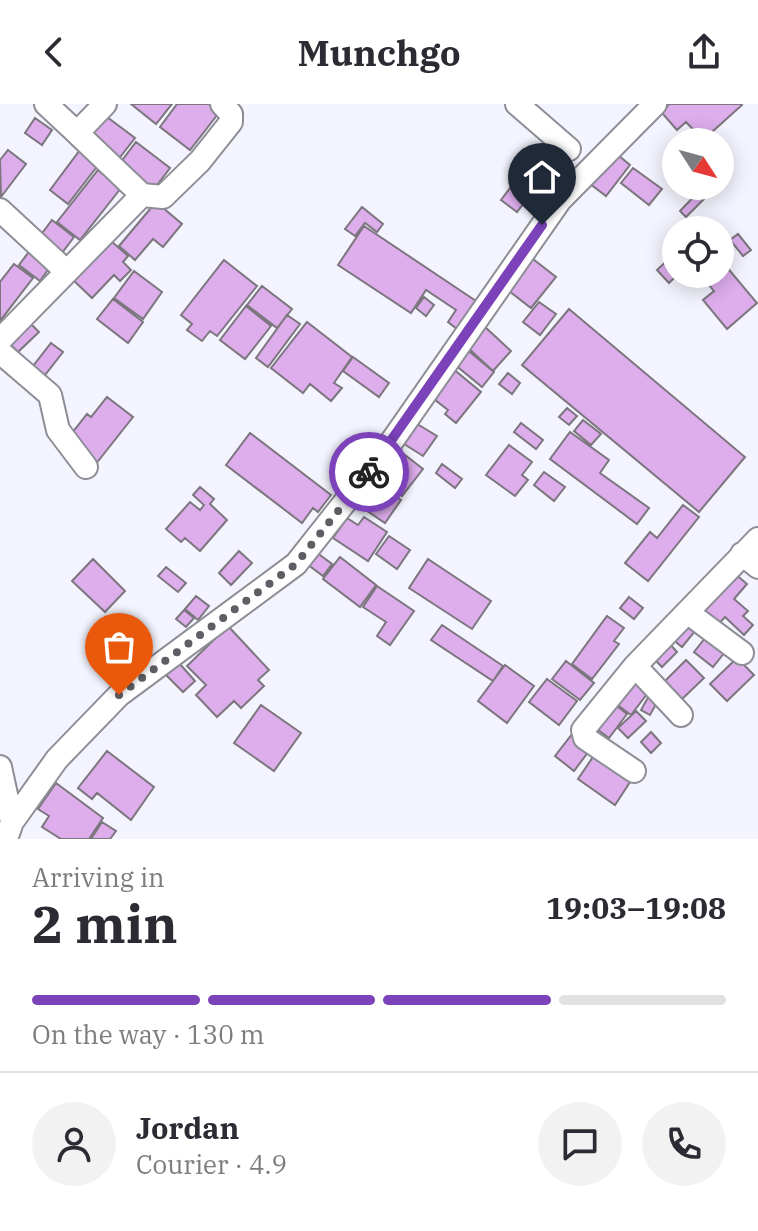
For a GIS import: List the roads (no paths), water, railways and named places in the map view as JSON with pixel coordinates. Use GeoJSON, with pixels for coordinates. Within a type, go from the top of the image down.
{"type":"FeatureCollection","features":[{"type":"Feature","properties":{"kind":"street"},"geometry":{"type":"LineString","coordinates":[[46,104],[142,195],[163,197],[200,161],[231,122],[231,114],[222,104]]}},
{"type":"Feature","properties":{"kind":"street"},"geometry":{"type":"LineString","coordinates":[[77,133],[105,104]]}},
{"type":"Feature","properties":{"kind":"street"},"geometry":{"type":"LineString","coordinates":[[517,104],[569,149]]}},
{"type":"Feature","properties":{"kind":"street"},"geometry":{"type":"LineString","coordinates":[[9,831],[57,759],[119,695],[296,564],[383,454],[560,200],[655,104]]}},
{"type":"Feature","properties":{"kind":"street"},"geometry":{"type":"LineString","coordinates":[[0,340],[142,195]]}},
{"type":"Feature","properties":{"kind":"street"},"geometry":{"type":"LineString","coordinates":[[0,210],[66,271]]}},
{"type":"Feature","properties":{"kind":"street"},"geometry":{"type":"LineString","coordinates":[[0,352],[50,395],[58,430],[86,467]]}},
{"type":"Feature","properties":{"kind":"street"},"geometry":{"type":"LineString","coordinates":[[634,771],[582,734],[635,666],[687,612],[753,553]]}},
{"type":"Feature","properties":{"kind":"street"},"geometry":{"type":"LineString","coordinates":[[687,612],[742,653]]}},
{"type":"Feature","properties":{"kind":"street"},"geometry":{"type":"LineString","coordinates":[[635,666],[681,715]]}},
{"type":"Feature","properties":{"kind":"street"},"geometry":{"type":"LineString","coordinates":[[0,767],[9,831]]}}]}
